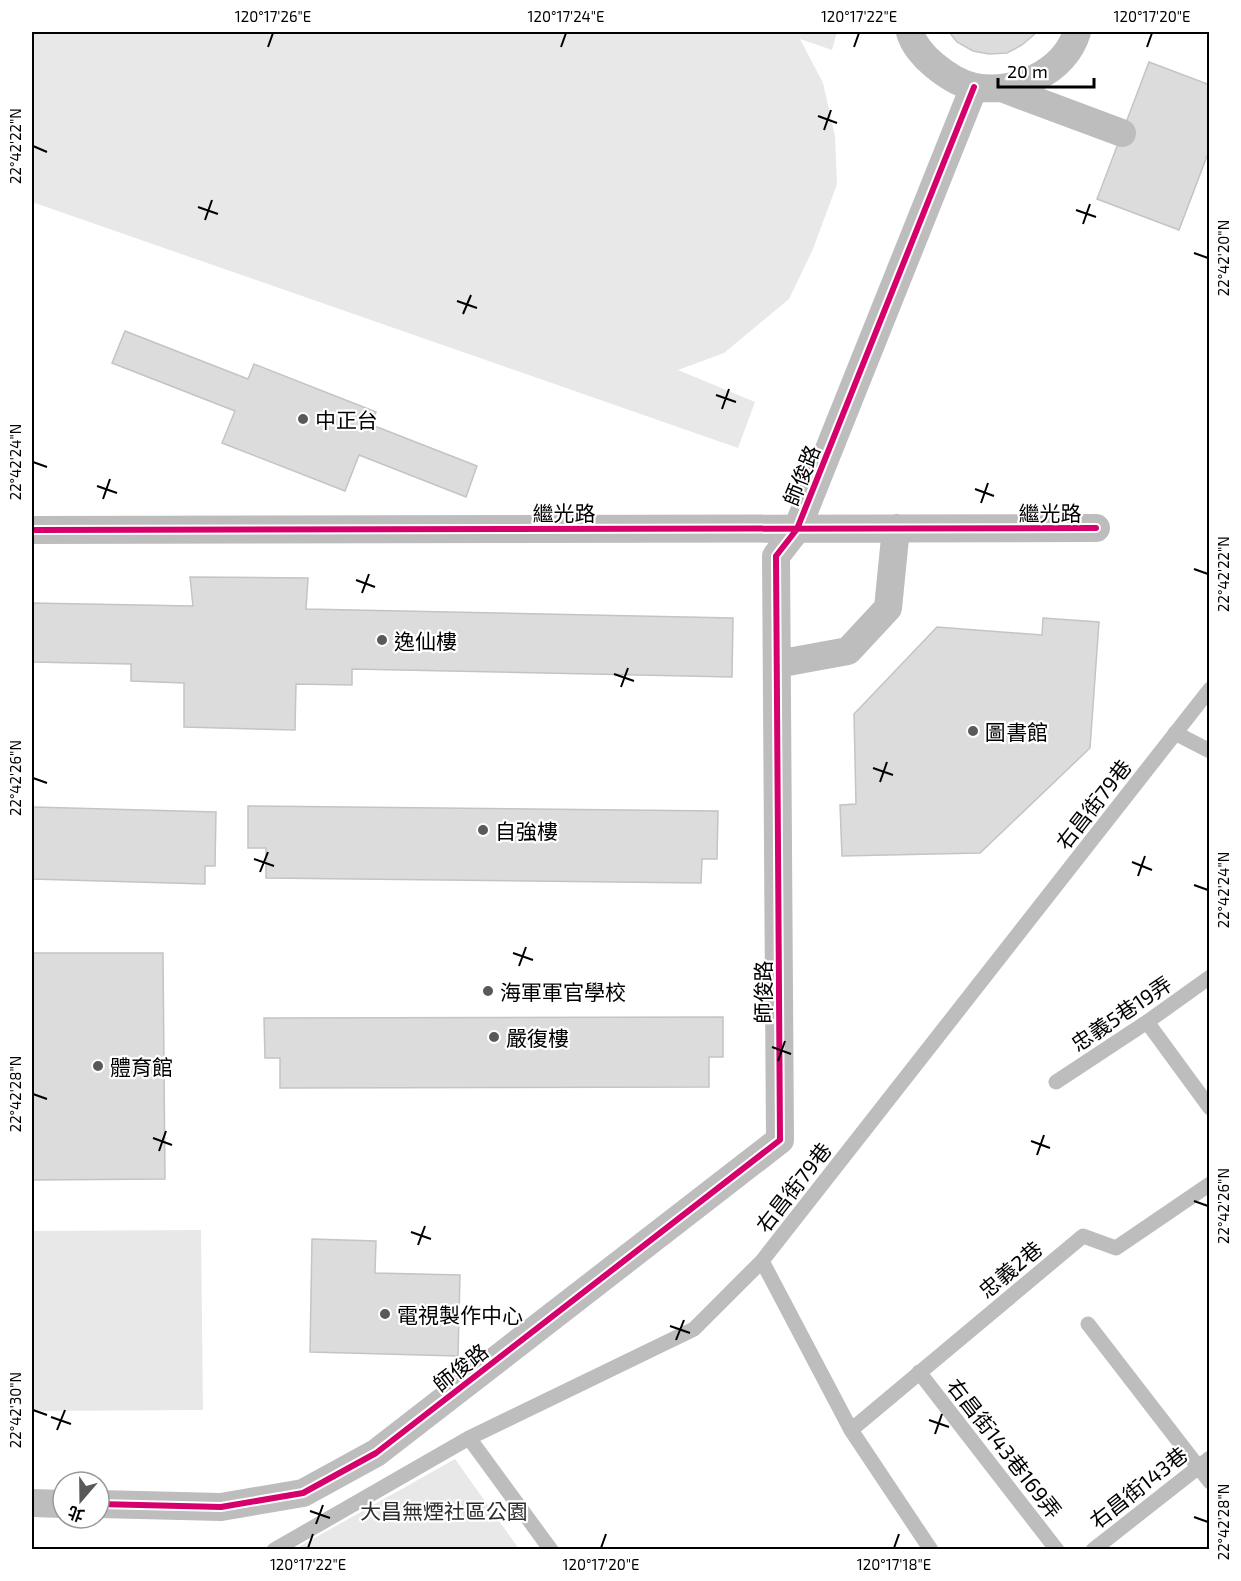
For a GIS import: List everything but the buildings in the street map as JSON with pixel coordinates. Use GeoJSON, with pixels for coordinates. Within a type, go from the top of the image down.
{"type":"FeatureCollection","features":[{"type":"Feature","properties":{"kind":"street"},"geometry":{"type":"LineString","coordinates":[[910,32],[926,59],[948,77],[974,87],[1004,88],[1032,81],[1056,64],[1074,41],[1077,32]]}},
{"type":"Feature","properties":{"kind":"street","name":"師俊路"},"geometry":{"type":"LineString","coordinates":[[111,1504],[221,1507],[303,1493],[376,1453],[780,1140],[776,556],[797,529],[974,87]]}},
{"type":"Feature","properties":{"kind":"street"},"geometry":{"type":"LineString","coordinates":[[1004,88],[1122,133]]}},
{"type":"Feature","properties":{"kind":"street"},"geometry":{"type":"LineString","coordinates":[[777,664],[848,651],[888,608],[896,528]]}},
{"type":"Feature","properties":{"kind":"street","name":"繼光路"},"geometry":{"type":"LineString","coordinates":[[32,530],[1096,528]]}},
{"type":"Feature","properties":{"kind":"street"},"geometry":{"type":"LineString","coordinates":[[32,1503],[51,1503]]}},
{"type":"Feature","properties":{"kind":"lane","name":"右昌街79巷"},"geometry":{"type":"LineString","coordinates":[[273,1550],[469,1438],[694,1329],[762,1260],[1209,689]]}},
{"type":"Feature","properties":{"kind":"lane"},"geometry":{"type":"LineString","coordinates":[[1175,733],[1209,751]]}},
{"type":"Feature","properties":{"kind":"lane","name":"忠義5巷19弄"},"geometry":{"type":"LineString","coordinates":[[1056,1082],[1148,1022],[1209,977]]}},
{"type":"Feature","properties":{"kind":"lane"},"geometry":{"type":"LineString","coordinates":[[1148,1022],[1209,1108]]}},
{"type":"Feature","properties":{"kind":"lane","name":"忠義2巷"},"geometry":{"type":"LineString","coordinates":[[851,1430],[1083,1236],[1116,1248],[1209,1184]]}},
{"type":"Feature","properties":{"kind":"lane"},"geometry":{"type":"LineString","coordinates":[[762,1260],[851,1430],[930,1550]]}},
{"type":"Feature","properties":{"kind":"lane"},"geometry":{"type":"LineString","coordinates":[[1088,1324],[1204,1463],[1209,1482]]}},
{"type":"Feature","properties":{"kind":"lane","name":"右昌街143巷169弄"},"geometry":{"type":"LineString","coordinates":[[919,1372],[1057,1550]]}},
{"type":"Feature","properties":{"kind":"lane"},"geometry":{"type":"LineString","coordinates":[[469,1438],[547,1548]]}},
{"type":"Feature","properties":{"kind":"lane","name":"右昌街143巷"},"geometry":{"type":"LineString","coordinates":[[1093,1550],[1204,1463]]}},
{"type":"Feature","properties":{"kind":"green space"},"geometry":{"type":"Polygon","coordinates":[[[32,32],[837,32],[832,50],[800,39],[823,83],[835,136],[837,184],[813,249],[789,299],[724,353],[678,370],[755,402],[738,448],[32,202],[32,32]]]}},
{"type":"Feature","properties":{"kind":"green space"},"geometry":{"type":"Polygon","coordinates":[[[201,1230],[203,1410],[32,1411],[32,1231],[201,1230]]]}},
{"type":"Feature","properties":{"kind":"green space","name":"大昌無煙社區公園"},"geometry":{"type":"Polygon","coordinates":[[[455,1459],[519,1549],[295,1549],[455,1459]]]}},
{"type":"Feature","properties":{"kind":"cycle path"},"geometry":{"type":"LineString","coordinates":[[111,1504],[221,1507],[303,1493],[376,1453],[780,1140],[776,556],[797,529],[974,87]]}},
{"type":"Feature","properties":{"kind":"cycle path"},"geometry":{"type":"LineString","coordinates":[[32,530],[1096,528]]}},
{"type":"Feature","properties":{"kind":"place","name":"中正台"},"geometry":{"type":"Point","coordinates":[303,419]}},
{"type":"Feature","properties":{"kind":"place","name":"逸仙樓"},"geometry":{"type":"Point","coordinates":[382,640]}},
{"type":"Feature","properties":{"kind":"place","name":"圖書館"},"geometry":{"type":"Point","coordinates":[973,731]}},
{"type":"Feature","properties":{"kind":"place","name":"自強樓"},"geometry":{"type":"Point","coordinates":[483,830]}},
{"type":"Feature","properties":{"kind":"place","name":"海軍軍官學校"},"geometry":{"type":"Point","coordinates":[488,991]}},
{"type":"Feature","properties":{"kind":"place","name":"嚴復樓"},"geometry":{"type":"Point","coordinates":[494,1037]}},
{"type":"Feature","properties":{"kind":"place","name":"體育館"},"geometry":{"type":"Point","coordinates":[98,1066]}},
{"type":"Feature","properties":{"kind":"place","name":"電視製作中心"},"geometry":{"type":"Point","coordinates":[385,1314]}}]}
